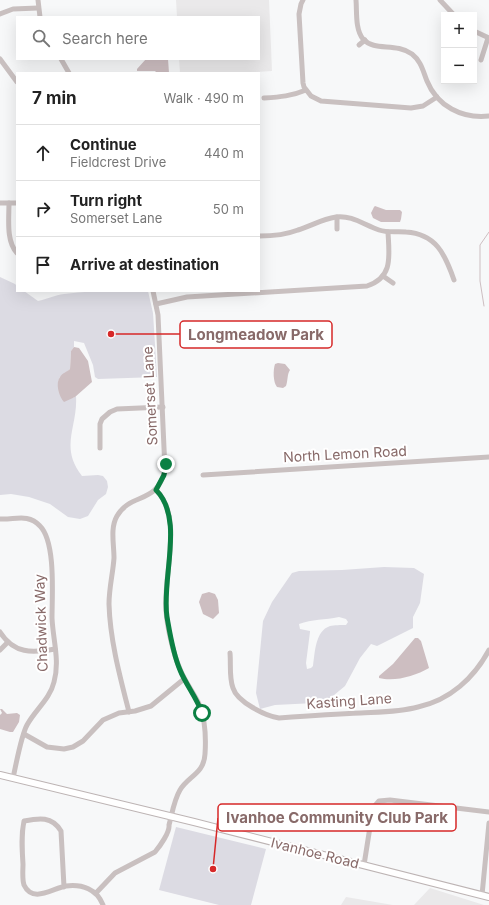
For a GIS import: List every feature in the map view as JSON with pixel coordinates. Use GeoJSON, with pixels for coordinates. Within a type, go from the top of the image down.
{"type":"FeatureCollection","features":[{"type":"Feature","properties":{"kind":"main road","name":"Ivanhoe Road"},"geometry":{"type":"LineString","coordinates":[[0,775],[489,897]]}},
{"type":"Feature","properties":{"kind":"street"},"geometry":{"type":"LineString","coordinates":[[38,0],[40,16]]}},
{"type":"Feature","properties":{"kind":"street"},"geometry":{"type":"LineString","coordinates":[[303,0],[299,14],[302,76],[306,90],[311,96],[321,101],[411,108],[423,106],[437,98]]}},
{"type":"Feature","properties":{"kind":"street"},"geometry":{"type":"LineString","coordinates":[[356,0],[358,28],[365,40],[378,46],[401,48],[414,56],[422,68],[430,87],[437,98],[450,108],[465,115],[477,117],[489,116]]}},
{"type":"Feature","properties":{"kind":"street"},"geometry":{"type":"LineString","coordinates":[[440,0],[451,12]]}},
{"type":"Feature","properties":{"kind":"street"},"geometry":{"type":"LineString","coordinates":[[0,14],[13,9],[38,8]]}},
{"type":"Feature","properties":{"kind":"street"},"geometry":{"type":"LineString","coordinates":[[477,32],[488,38],[481,60]]}},
{"type":"Feature","properties":{"kind":"street"},"geometry":{"type":"LineString","coordinates":[[359,45],[365,40]]}},
{"type":"Feature","properties":{"kind":"street"},"geometry":{"type":"LineString","coordinates":[[0,59],[16,81]]}},
{"type":"Feature","properties":{"kind":"street"},"geometry":{"type":"LineString","coordinates":[[62,60],[68,72]]}},
{"type":"Feature","properties":{"kind":"street"},"geometry":{"type":"LineString","coordinates":[[264,98],[286,97],[306,90]]}},
{"type":"Feature","properties":{"kind":"street"},"geometry":{"type":"LineString","coordinates":[[0,203],[16,203]]}},
{"type":"Feature","properties":{"kind":"street"},"geometry":{"type":"LineString","coordinates":[[9,203],[10,239],[12,246],[16,252]]}},
{"type":"Feature","properties":{"kind":"street"},"geometry":{"type":"LineString","coordinates":[[337,217],[338,229]]}},
{"type":"Feature","properties":{"kind":"street"},"geometry":{"type":"LineString","coordinates":[[260,236],[291,232],[323,219],[337,217],[351,218],[388,232],[414,233],[429,238],[444,255],[454,280]]}},
{"type":"Feature","properties":{"kind":"street"},"geometry":{"type":"LineString","coordinates":[[260,291],[367,286],[373,284],[383,276],[388,265],[388,232]]}},
{"type":"Feature","properties":{"kind":"street"},"geometry":{"type":"LineString","coordinates":[[383,276],[393,283]]}},
{"type":"Feature","properties":{"kind":"street","name":"Somerset Lane"},"geometry":{"type":"LineString","coordinates":[[154,292],[158,322],[165,470],[162,481],[156,490]]}},
{"type":"Feature","properties":{"kind":"street"},"geometry":{"type":"LineString","coordinates":[[156,304],[187,297],[238,292]]}},
{"type":"Feature","properties":{"kind":"street"},"geometry":{"type":"LineString","coordinates":[[100,448],[100,424],[102,419],[110,412],[117,409],[163,407]]}},
{"type":"Feature","properties":{"kind":"street","name":"North Lemon Road"},"geometry":{"type":"LineString","coordinates":[[203,475],[489,457]]}},
{"type":"Feature","properties":{"kind":"street"},"geometry":{"type":"LineString","coordinates":[[96,893],[115,873],[155,852],[165,836],[168,834],[168,825],[179,791],[202,767],[205,754],[202,713],[200,706],[184,679],[176,656],[166,610],[165,596],[170,549],[168,511],[164,498],[156,490],[143,498],[130,503],[122,509],[116,517],[113,530],[114,559],[109,597],[110,623],[129,712]]}},
{"type":"Feature","properties":{"kind":"street","name":"Chadwick Way"},"geometry":{"type":"LineString","coordinates":[[0,520],[22,517],[31,519],[41,527],[46,535],[52,578],[52,618],[56,672],[53,687],[45,702],[30,721],[24,734],[13,778]]}},
{"type":"Feature","properties":{"kind":"street"},"geometry":{"type":"LineString","coordinates":[[0,632],[8,642],[25,651],[40,652],[55,649]]}},
{"type":"Feature","properties":{"kind":"street"},"geometry":{"type":"LineString","coordinates":[[0,650],[8,642]]}},
{"type":"Feature","properties":{"kind":"street","name":"Kasting Lane"},"geometry":{"type":"LineString","coordinates":[[230,653],[233,688],[238,697],[262,713],[279,718],[403,710],[424,706],[443,698],[460,687],[472,676],[489,650]]}},
{"type":"Feature","properties":{"kind":"street"},"geometry":{"type":"LineString","coordinates":[[24,734],[47,747],[55,749],[69,748],[83,741],[103,720],[113,716],[142,710],[151,706],[184,679]]}},
{"type":"Feature","properties":{"kind":"street"},"geometry":{"type":"LineString","coordinates":[[364,865],[373,808],[379,801],[390,800],[489,812]]}},
{"type":"Feature","properties":{"kind":"street"},"geometry":{"type":"LineString","coordinates":[[64,886],[61,831],[56,824],[50,820],[33,819],[24,821],[21,838],[24,885],[37,895],[52,892],[64,886],[84,887],[96,893],[103,905]]}},
{"type":"Feature","properties":{"kind":"street"},"geometry":{"type":"LineString","coordinates":[[482,895],[489,823]]}},
{"type":"Feature","properties":{"kind":"shaded area"},"geometry":{"type":"Polygon","coordinates":[[[176,0],[269,0],[272,71],[180,72],[179,60],[260,60],[260,16],[177,16],[176,0]]]}},
{"type":"Feature","properties":{"kind":"shaded area"},"geometry":{"type":"Polygon","coordinates":[[[145,60],[168,60],[169,72],[137,71],[145,60]]]}},
{"type":"Feature","properties":{"kind":"shaded area"},"geometry":{"type":"Polygon","coordinates":[[[375,206],[386,210],[400,210],[402,212],[400,222],[381,222],[373,218],[371,213],[375,206]]]}},
{"type":"Feature","properties":{"kind":"shaded area"},"geometry":{"type":"Polygon","coordinates":[[[0,277],[15,284],[16,292],[25,292],[38,301],[57,295],[74,293],[148,292],[153,313],[157,377],[98,379],[95,377],[93,365],[84,343],[74,341],[74,347],[71,351],[70,369],[59,379],[59,393],[73,398],[76,396],[75,418],[71,437],[72,456],[75,466],[82,476],[103,476],[107,481],[108,487],[106,494],[98,500],[88,516],[80,519],[68,517],[50,504],[29,497],[11,494],[0,495],[0,277]]]}},
{"type":"Feature","properties":{"kind":"shaded area"},"geometry":{"type":"Polygon","coordinates":[[[74,347],[79,348],[88,361],[92,382],[75,397],[64,402],[59,393],[58,383],[61,376],[70,369],[71,351],[74,347]]]}},
{"type":"Feature","properties":{"kind":"shaded area"},"geometry":{"type":"Polygon","coordinates":[[[275,364],[285,364],[290,370],[288,373],[286,386],[283,388],[277,387],[274,379],[274,367],[275,364]]]}},
{"type":"Feature","properties":{"kind":"shaded area"},"geometry":{"type":"Polygon","coordinates":[[[384,567],[414,568],[424,574],[420,603],[413,617],[413,628],[377,646],[371,644],[360,658],[345,686],[328,700],[315,703],[275,705],[260,709],[256,693],[263,621],[272,602],[292,573],[299,571],[384,567]],[[339,617],[309,621],[299,624],[300,629],[310,631],[306,663],[307,669],[313,666],[315,649],[321,633],[330,626],[346,625],[348,622],[346,619],[339,617]]]}},
{"type":"Feature","properties":{"kind":"shaded area"},"geometry":{"type":"Polygon","coordinates":[[[209,592],[215,594],[218,600],[219,613],[213,619],[203,614],[199,602],[202,594],[209,592]]]}},
{"type":"Feature","properties":{"kind":"shaded area"},"geometry":{"type":"Polygon","coordinates":[[[415,638],[418,638],[421,641],[429,668],[418,674],[405,678],[379,678],[379,676],[393,664],[415,638]]]}},
{"type":"Feature","properties":{"kind":"shaded area"},"geometry":{"type":"Polygon","coordinates":[[[0,709],[7,714],[17,713],[20,715],[19,722],[13,732],[0,729],[0,715],[2,713],[0,709]]]}},
{"type":"Feature","properties":{"kind":"shaded area"},"geometry":{"type":"Polygon","coordinates":[[[176,827],[266,849],[251,905],[219,905],[159,890],[176,827]]]}},
{"type":"Feature","properties":{"kind":"shaded area"},"geometry":{"type":"Polygon","coordinates":[[[430,888],[484,905],[414,905],[430,888]]]}},
{"type":"Feature","properties":{"kind":"shaded area"},"geometry":{"type":"Polygon","coordinates":[[[346,897],[393,905],[341,905],[346,897]]]}},
{"type":"Feature","properties":{"kind":"waterway"},"geometry":{"type":"LineString","coordinates":[[484,306],[480,281],[480,245],[489,232]]}},
{"type":"Feature","properties":{"kind":"place","name":"Longmeadow Park"},"geometry":{"type":"Point","coordinates":[111,334]}},
{"type":"Feature","properties":{"kind":"place","name":"Ivanhoe Community Club Park"},"geometry":{"type":"Point","coordinates":[213,869]}},
{"type":"Feature","properties":{"kind":"route"},"geometry":{"type":"LineString","coordinates":[[166,464],[162,481],[156,490],[164,498],[168,507],[170,524],[170,560],[165,596],[167,619],[177,663],[200,706],[202,713]]}}]}
